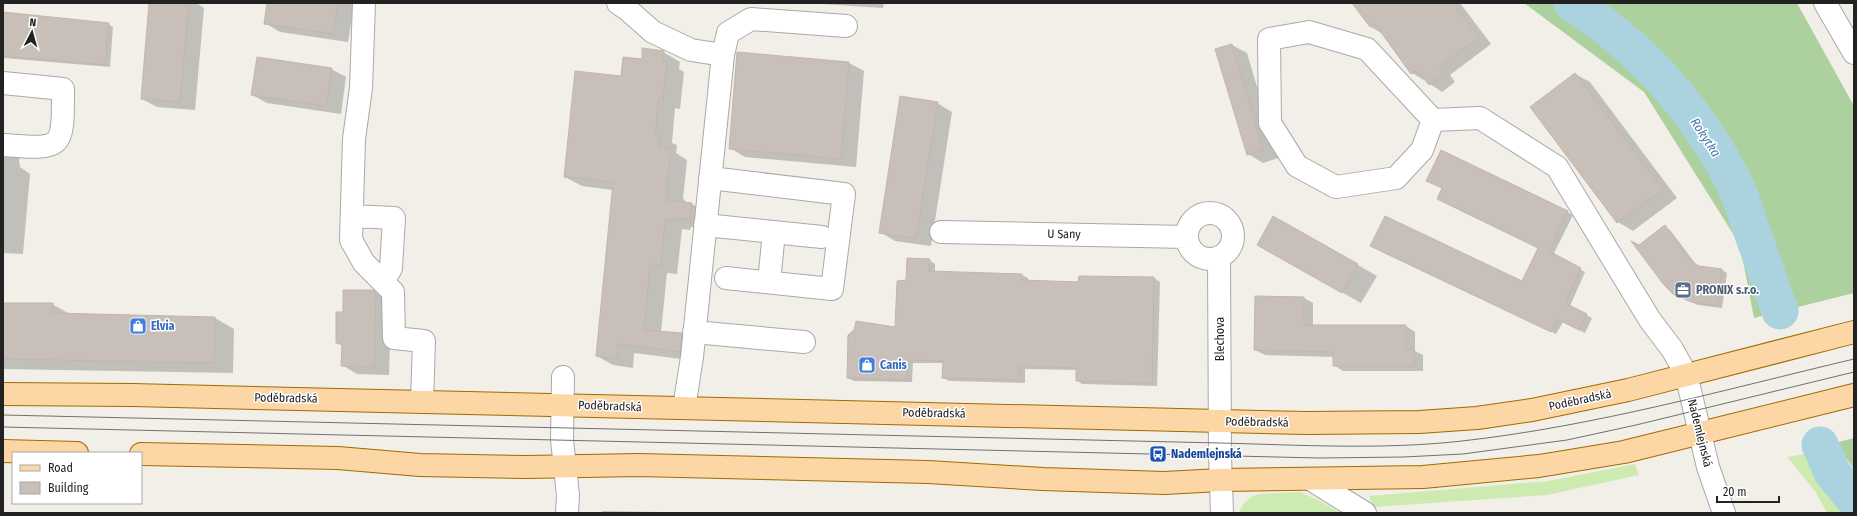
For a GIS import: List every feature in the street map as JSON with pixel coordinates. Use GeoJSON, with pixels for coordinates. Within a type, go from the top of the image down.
{"type":"FeatureCollection","features":[{"type":"Feature","properties":{"kind":"main road","name":"Poděbradská"},"geometry":{"type":"LineString","coordinates":[[3,394],[132,395],[563,404],[1306,423],[1411,422],[1477,418],[1575,402],[1628,390],[1854,332]]}},
{"type":"Feature","properties":{"kind":"main road"},"geometry":{"type":"LineString","coordinates":[[142,454],[338,458],[420,465],[639,465],[928,472],[1043,479],[1164,483],[1221,480],[1423,477],[1539,466],[1641,448],[1854,395]]}},
{"type":"Feature","properties":{"kind":"main road"},"geometry":{"type":"LineString","coordinates":[[3,451],[40,452]]}},
{"type":"Feature","properties":{"kind":"street"},"geometry":{"type":"LineString","coordinates":[[364,3],[361,88],[354,139],[351,240],[364,263],[393,292],[394,338],[424,341],[422,402]]}},
{"type":"Feature","properties":{"kind":"street"},"geometry":{"type":"LineString","coordinates":[[618,3],[653,32],[691,50],[723,55]]}},
{"type":"Feature","properties":{"kind":"street"},"geometry":{"type":"LineString","coordinates":[[1825,3],[1854,54]]}},
{"type":"Feature","properties":{"kind":"street"},"geometry":{"type":"LineString","coordinates":[[684,408],[694,332],[723,55],[728,33],[751,19],[846,26]]}},
{"type":"Feature","properties":{"kind":"street"},"geometry":{"type":"LineString","coordinates":[[1309,32],[1367,49],[1433,120],[1422,150],[1396,178],[1336,187],[1297,166],[1270,123],[1269,39],[1309,32]]}},
{"type":"Feature","properties":{"kind":"street"},"geometry":{"type":"LineString","coordinates":[[3,83],[63,89],[63,128],[59,139],[54,144],[46,147],[4,145]]}},
{"type":"Feature","properties":{"kind":"street","name":"Nademlejnská"},"geometry":{"type":"LineString","coordinates":[[1433,120],[1480,118],[1557,167],[1650,320],[1672,349],[1686,374],[1712,479],[1724,513]]}},
{"type":"Feature","properties":{"kind":"street"},"geometry":{"type":"LineString","coordinates":[[710,178],[844,194],[832,289],[726,278]]}},
{"type":"Feature","properties":{"kind":"street"},"geometry":{"type":"LineString","coordinates":[[1207,212],[1222,215],[1232,226],[1233,241],[1231,248],[1219,257],[1212,259],[1196,254],[1191,249],[1187,237],[1189,226],[1193,220],[1207,212]]}},
{"type":"Feature","properties":{"kind":"street"},"geometry":{"type":"LineString","coordinates":[[352,216],[394,218],[391,268],[383,282]]}},
{"type":"Feature","properties":{"kind":"street"},"geometry":{"type":"LineString","coordinates":[[705,225],[822,237]]}},
{"type":"Feature","properties":{"kind":"street"},"geometry":{"type":"LineString","coordinates":[[769,282],[774,232]]}},
{"type":"Feature","properties":{"kind":"street","name":"U Sany"},"geometry":{"type":"LineString","coordinates":[[941,232],[1187,237]]}},
{"type":"Feature","properties":{"kind":"street","name":"Blechova"},"geometry":{"type":"LineString","coordinates":[[1219,257],[1222,513]]}},
{"type":"Feature","properties":{"kind":"street"},"geometry":{"type":"LineString","coordinates":[[694,332],[804,342]]}},
{"type":"Feature","properties":{"kind":"street"},"geometry":{"type":"LineString","coordinates":[[563,377],[562,440],[568,504]]}},
{"type":"Feature","properties":{"kind":"street"},"geometry":{"type":"LineString","coordinates":[[1310,478],[1365,513]]}},
{"type":"Feature","properties":{"kind":"green space"},"geometry":{"type":"Polygon","coordinates":[[[1524,3],[1797,3],[1854,106],[1854,293],[1754,318],[1740,245],[1644,92],[1524,3]]]}},
{"type":"Feature","properties":{"kind":"green space"},"geometry":{"type":"Polygon","coordinates":[[[1854,438],[1854,469],[1835,443],[1854,438]]]}},
{"type":"Feature","properties":{"kind":"green space"},"geometry":{"type":"Polygon","coordinates":[[[1812,453],[1829,488],[1854,509],[1854,513],[1827,513],[1815,491],[1787,457],[1812,453]]]}},
{"type":"Feature","properties":{"kind":"green space"},"geometry":{"type":"Polygon","coordinates":[[[1635,464],[1639,475],[1547,495],[1373,507],[1369,496],[1548,481],[1635,464]]]}},
{"type":"Feature","properties":{"kind":"green space"},"geometry":{"type":"Polygon","coordinates":[[[1300,492],[1341,513],[1239,513],[1246,501],[1259,494],[1300,492]]]}},
{"type":"Feature","properties":{"kind":"building"},"geometry":{"type":"Polygon","coordinates":[[[149,3],[189,3],[180,102],[141,99],[149,3]]]}},
{"type":"Feature","properties":{"kind":"building"},"geometry":{"type":"Polygon","coordinates":[[[267,3],[338,3],[333,34],[264,24],[267,3]]]}},
{"type":"Feature","properties":{"kind":"building"},"geometry":{"type":"Polygon","coordinates":[[[1352,3],[1453,3],[1479,37],[1439,68],[1444,74],[1429,85],[1417,70],[1411,74],[1375,24],[1370,27],[1352,3]]]}},
{"type":"Feature","properties":{"kind":"building"},"geometry":{"type":"Polygon","coordinates":[[[3,12],[109,23],[105,65],[3,56],[3,12]]]}},
{"type":"Feature","properties":{"kind":"building"},"geometry":{"type":"Polygon","coordinates":[[[1232,44],[1263,150],[1247,155],[1215,49],[1232,44]]]}},
{"type":"Feature","properties":{"kind":"building"},"geometry":{"type":"Polygon","coordinates":[[[642,48],[664,51],[663,61],[667,61],[663,100],[659,99],[655,134],[660,135],[659,148],[671,149],[666,189],[668,189],[667,200],[692,203],[690,219],[674,218],[674,221],[665,220],[661,265],[650,264],[644,330],[682,333],[680,352],[617,344],[617,359],[596,356],[613,182],[564,177],[575,71],[621,76],[623,57],[642,59],[642,48]]]}},
{"type":"Feature","properties":{"kind":"building"},"geometry":{"type":"Polygon","coordinates":[[[737,52],[849,62],[841,159],[729,149],[737,52]]]}},
{"type":"Feature","properties":{"kind":"building"},"geometry":{"type":"Polygon","coordinates":[[[257,57],[332,68],[326,106],[251,95],[257,57]]]}},
{"type":"Feature","properties":{"kind":"building"},"geometry":{"type":"Polygon","coordinates":[[[1575,73],[1663,189],[1617,223],[1530,107],[1575,73]]]}},
{"type":"Feature","properties":{"kind":"building"},"geometry":{"type":"Polygon","coordinates":[[[900,96],[938,102],[916,239],[879,233],[900,96]]]}},
{"type":"Feature","properties":{"kind":"building"},"geometry":{"type":"Polygon","coordinates":[[[1441,150],[1568,211],[1549,251],[1581,268],[1565,303],[1587,314],[1579,330],[1557,319],[1551,332],[1370,246],[1385,216],[1522,281],[1538,248],[1437,199],[1442,188],[1426,181],[1441,150]]]}},
{"type":"Feature","properties":{"kind":"building"},"geometry":{"type":"Polygon","coordinates":[[[1273,216],[1358,264],[1342,293],[1257,245],[1273,216]]]}},
{"type":"Feature","properties":{"kind":"building"},"geometry":{"type":"Polygon","coordinates":[[[1665,225],[1693,263],[1699,266],[1722,269],[1717,306],[1692,302],[1674,295],[1664,285],[1631,241],[1639,245],[1665,225]]]}},
{"type":"Feature","properties":{"kind":"building"},"geometry":{"type":"Polygon","coordinates":[[[907,258],[930,259],[929,271],[1022,274],[1022,280],[1078,282],[1079,276],[1154,277],[1152,383],[1076,381],[1076,368],[1020,366],[1019,380],[942,378],[943,361],[907,360],[907,380],[847,378],[848,335],[854,330],[856,321],[895,327],[897,281],[906,280],[907,258]]]}},
{"type":"Feature","properties":{"kind":"building"},"geometry":{"type":"Polygon","coordinates":[[[343,290],[374,290],[376,293],[374,367],[341,366],[342,344],[336,343],[336,312],[343,312],[343,290]]]}},
{"type":"Feature","properties":{"kind":"building"},"geometry":{"type":"Polygon","coordinates":[[[1255,296],[1304,297],[1304,325],[1406,325],[1406,349],[1414,349],[1414,366],[1333,366],[1333,352],[1254,350],[1255,296]]]}},
{"type":"Feature","properties":{"kind":"building"},"geometry":{"type":"Polygon","coordinates":[[[3,303],[53,303],[52,313],[215,317],[214,363],[3,359],[3,303]]]}},
{"type":"Feature","properties":{"kind":"waterway","name":"Rokytka"},"geometry":{"type":"LineString","coordinates":[[1572,3],[1622,40],[1645,61],[1667,84],[1706,134],[1722,161],[1743,203],[1780,311]]}},
{"type":"Feature","properties":{"kind":"waterway","name":"Rokytka"},"geometry":{"type":"LineString","coordinates":[[1820,445],[1832,472],[1854,499]]}},
{"type":"Feature","properties":{"kind":"tram line"},"geometry":{"type":"LineString","coordinates":[[3,415],[1311,446],[1371,446],[1432,444],[1462,441],[1561,426],[1610,417],[1708,395],[1854,359]]}},
{"type":"Feature","properties":{"kind":"tram line"},"geometry":{"type":"LineString","coordinates":[[3,427],[1319,458],[1403,457],[1463,454],[1567,440],[1636,425],[1854,372]]}},
{"type":"Feature","properties":{"kind":"place","name":"PRONIX s.r.o."},"geometry":{"type":"Point","coordinates":[1683,290]}},
{"type":"Feature","properties":{"kind":"place","name":"Elvia"},"geometry":{"type":"Point","coordinates":[138,326]}},
{"type":"Feature","properties":{"kind":"place","name":"Canis"},"geometry":{"type":"Point","coordinates":[867,365]}},
{"type":"Feature","properties":{"kind":"place","name":"Nademlejnská"},"geometry":{"type":"Point","coordinates":[1158,454]}}]}
